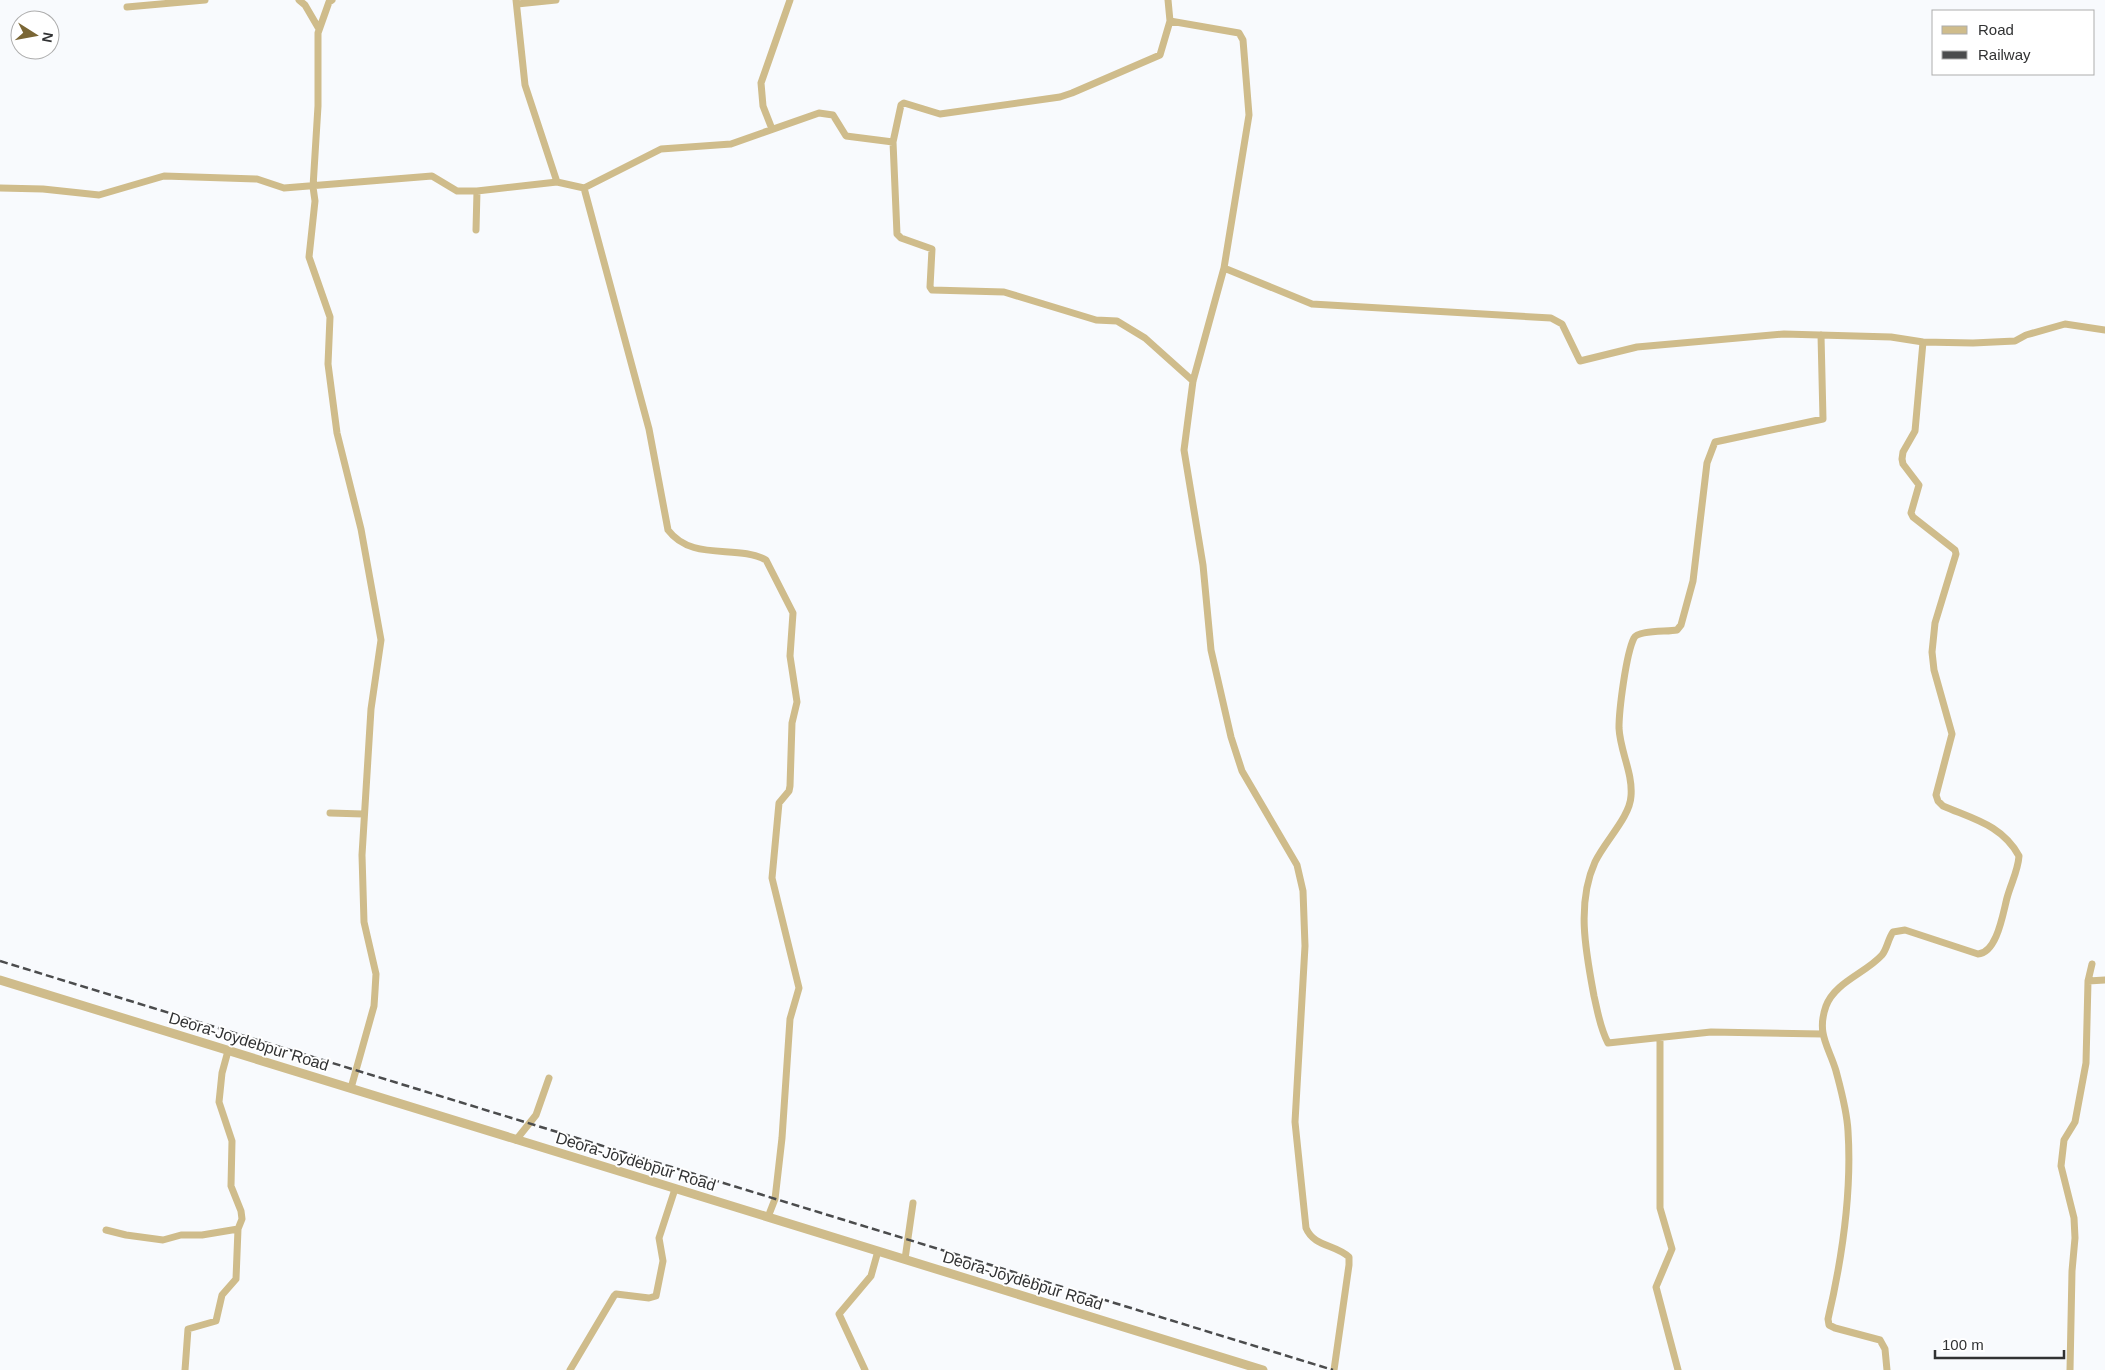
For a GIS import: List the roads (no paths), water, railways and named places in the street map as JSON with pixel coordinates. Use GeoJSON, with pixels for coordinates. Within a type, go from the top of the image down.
{"type":"FeatureCollection","features":[{"type":"Feature","properties":{"kind":"street"},"geometry":{"type":"LineString","coordinates":[[127,7],[205,0]]}},
{"type":"Feature","properties":{"kind":"street"},"geometry":{"type":"LineString","coordinates":[[299,0],[305,5],[319,30]]}},
{"type":"Feature","properties":{"kind":"street"},"geometry":{"type":"LineString","coordinates":[[332,0],[329,2],[319,30],[318,106],[313,187],[315,200],[309,257],[330,317],[328,364],[337,433],[361,529],[381,640],[371,709],[363,814],[364,922],[376,974],[374,1006],[351,1088]]}},
{"type":"Feature","properties":{"kind":"street"},"geometry":{"type":"LineString","coordinates":[[556,0],[516,2],[525,85],[556,182]]}},
{"type":"Feature","properties":{"kind":"street"},"geometry":{"type":"LineString","coordinates":[[772,129],[763,106],[761,83],[790,0]]}},
{"type":"Feature","properties":{"kind":"street"},"geometry":{"type":"LineString","coordinates":[[1168,0],[1170,20],[1160,55],[1060,97],[940,114],[904,103],[898,111],[893,142],[897,234],[901,238],[932,249],[930,287],[932,290],[1004,292],[1096,320],[1120,322],[1146,338],[1193,381]]}},
{"type":"Feature","properties":{"kind":"street"},"geometry":{"type":"LineString","coordinates":[[1170,20],[1239,33],[1243,40],[1249,115],[1224,268],[1193,381],[1184,450],[1203,565],[1211,650],[1242,771],[1297,864],[1304,891],[1305,946],[1296,1122],[1306,1228],[1309,1236],[1315,1241],[1343,1252],[1349,1257],[1350,1265],[1334,1370]]}},
{"type":"Feature","properties":{"kind":"street"},"geometry":{"type":"LineString","coordinates":[[0,188],[43,189],[98,195],[164,176],[257,180],[284,188],[432,176],[455,190],[477,191],[556,182],[584,188],[661,149],[731,144],[812,115],[825,113],[833,115],[844,135],[865,140],[893,142]]}},
{"type":"Feature","properties":{"kind":"street"},"geometry":{"type":"LineString","coordinates":[[584,188],[649,430],[668,530],[675,539],[692,547],[766,560],[793,613],[790,656],[797,702],[792,722],[790,786],[789,791],[779,803],[772,878],[799,988],[790,1019],[782,1138],[775,1199],[768,1217]]}},
{"type":"Feature","properties":{"kind":"street"},"geometry":{"type":"LineString","coordinates":[[476,230],[477,191]]}},
{"type":"Feature","properties":{"kind":"street"},"geometry":{"type":"LineString","coordinates":[[1224,268],[1312,304],[1551,318],[1562,324],[1580,361],[1637,347],[1784,334],[1891,337],[1923,342],[2015,341],[2040,330],[2065,324],[2105,330]]}},
{"type":"Feature","properties":{"kind":"street"},"geometry":{"type":"LineString","coordinates":[[1821,334],[1823,419],[1714,442],[1707,463],[1693,581],[1681,625],[1677,630],[1637,635],[1634,638],[1626,666],[1619,729],[1632,796],[1628,809],[1607,841],[1589,878],[1584,911],[1586,954],[1601,1031],[1608,1043],[1711,1032],[1822,1034]]}},
{"type":"Feature","properties":{"kind":"street"},"geometry":{"type":"LineString","coordinates":[[1887,1370],[1885,1349],[1880,1340],[1829,1325],[1828,1319],[1836,1283],[1845,1216],[1848,1130],[1836,1069],[1824,1044],[1822,1020],[1827,1003],[1852,977],[1882,955],[1893,932],[1905,930],[1978,954],[1984,954],[1989,949],[2002,923],[2019,856],[2014,846],[1998,831],[1943,806],[1938,801],[1936,795],[1952,734],[1934,670],[1932,652],[1935,623],[1956,554],[1955,550],[1913,517],[1911,513],[1919,485],[1903,464],[1902,459],[1903,452],[1915,431],[1923,342]]}},
{"type":"Feature","properties":{"kind":"street"},"geometry":{"type":"LineString","coordinates":[[330,813],[363,814]]}},
{"type":"Feature","properties":{"kind":"street"},"geometry":{"type":"LineString","coordinates":[[2070,1370],[2072,1271],[2076,1238],[2074,1218],[2060,1166],[2064,1140],[2076,1122],[2086,1063],[2088,981],[2092,964]]}},
{"type":"Feature","properties":{"kind":"street","name":"Deora-Joydebpur Road"},"geometry":{"type":"LineString","coordinates":[[0,980],[1263,1370]]}},
{"type":"Feature","properties":{"kind":"street"},"geometry":{"type":"LineString","coordinates":[[2088,981],[2105,980]]}},
{"type":"Feature","properties":{"kind":"street"},"geometry":{"type":"LineString","coordinates":[[1660,1038],[1660,1208],[1672,1249],[1656,1287],[1678,1370]]}},
{"type":"Feature","properties":{"kind":"street"},"geometry":{"type":"LineString","coordinates":[[185,1370],[188,1328],[216,1320],[222,1294],[235,1282],[238,1229],[242,1219],[242,1211],[231,1186],[232,1145],[218,1102],[222,1073],[228,1051]]}},
{"type":"Feature","properties":{"kind":"street"},"geometry":{"type":"LineString","coordinates":[[516,1140],[536,1115],[549,1078]]}},
{"type":"Feature","properties":{"kind":"street"},"geometry":{"type":"LineString","coordinates":[[570,1370],[616,1294],[650,1298],[656,1296],[663,1257],[659,1238],[675,1188]]}},
{"type":"Feature","properties":{"kind":"street"},"geometry":{"type":"LineString","coordinates":[[905,1259],[913,1203]]}},
{"type":"Feature","properties":{"kind":"street"},"geometry":{"type":"LineString","coordinates":[[106,1230],[163,1240],[181,1235],[202,1235],[238,1229]]}},
{"type":"Feature","properties":{"kind":"street"},"geometry":{"type":"LineString","coordinates":[[865,1370],[838,1314],[871,1276],[878,1251]]}},
{"type":"Feature","properties":{"kind":"railway"},"geometry":{"type":"LineString","coordinates":[[0,961],[1333,1370]]}}]}
